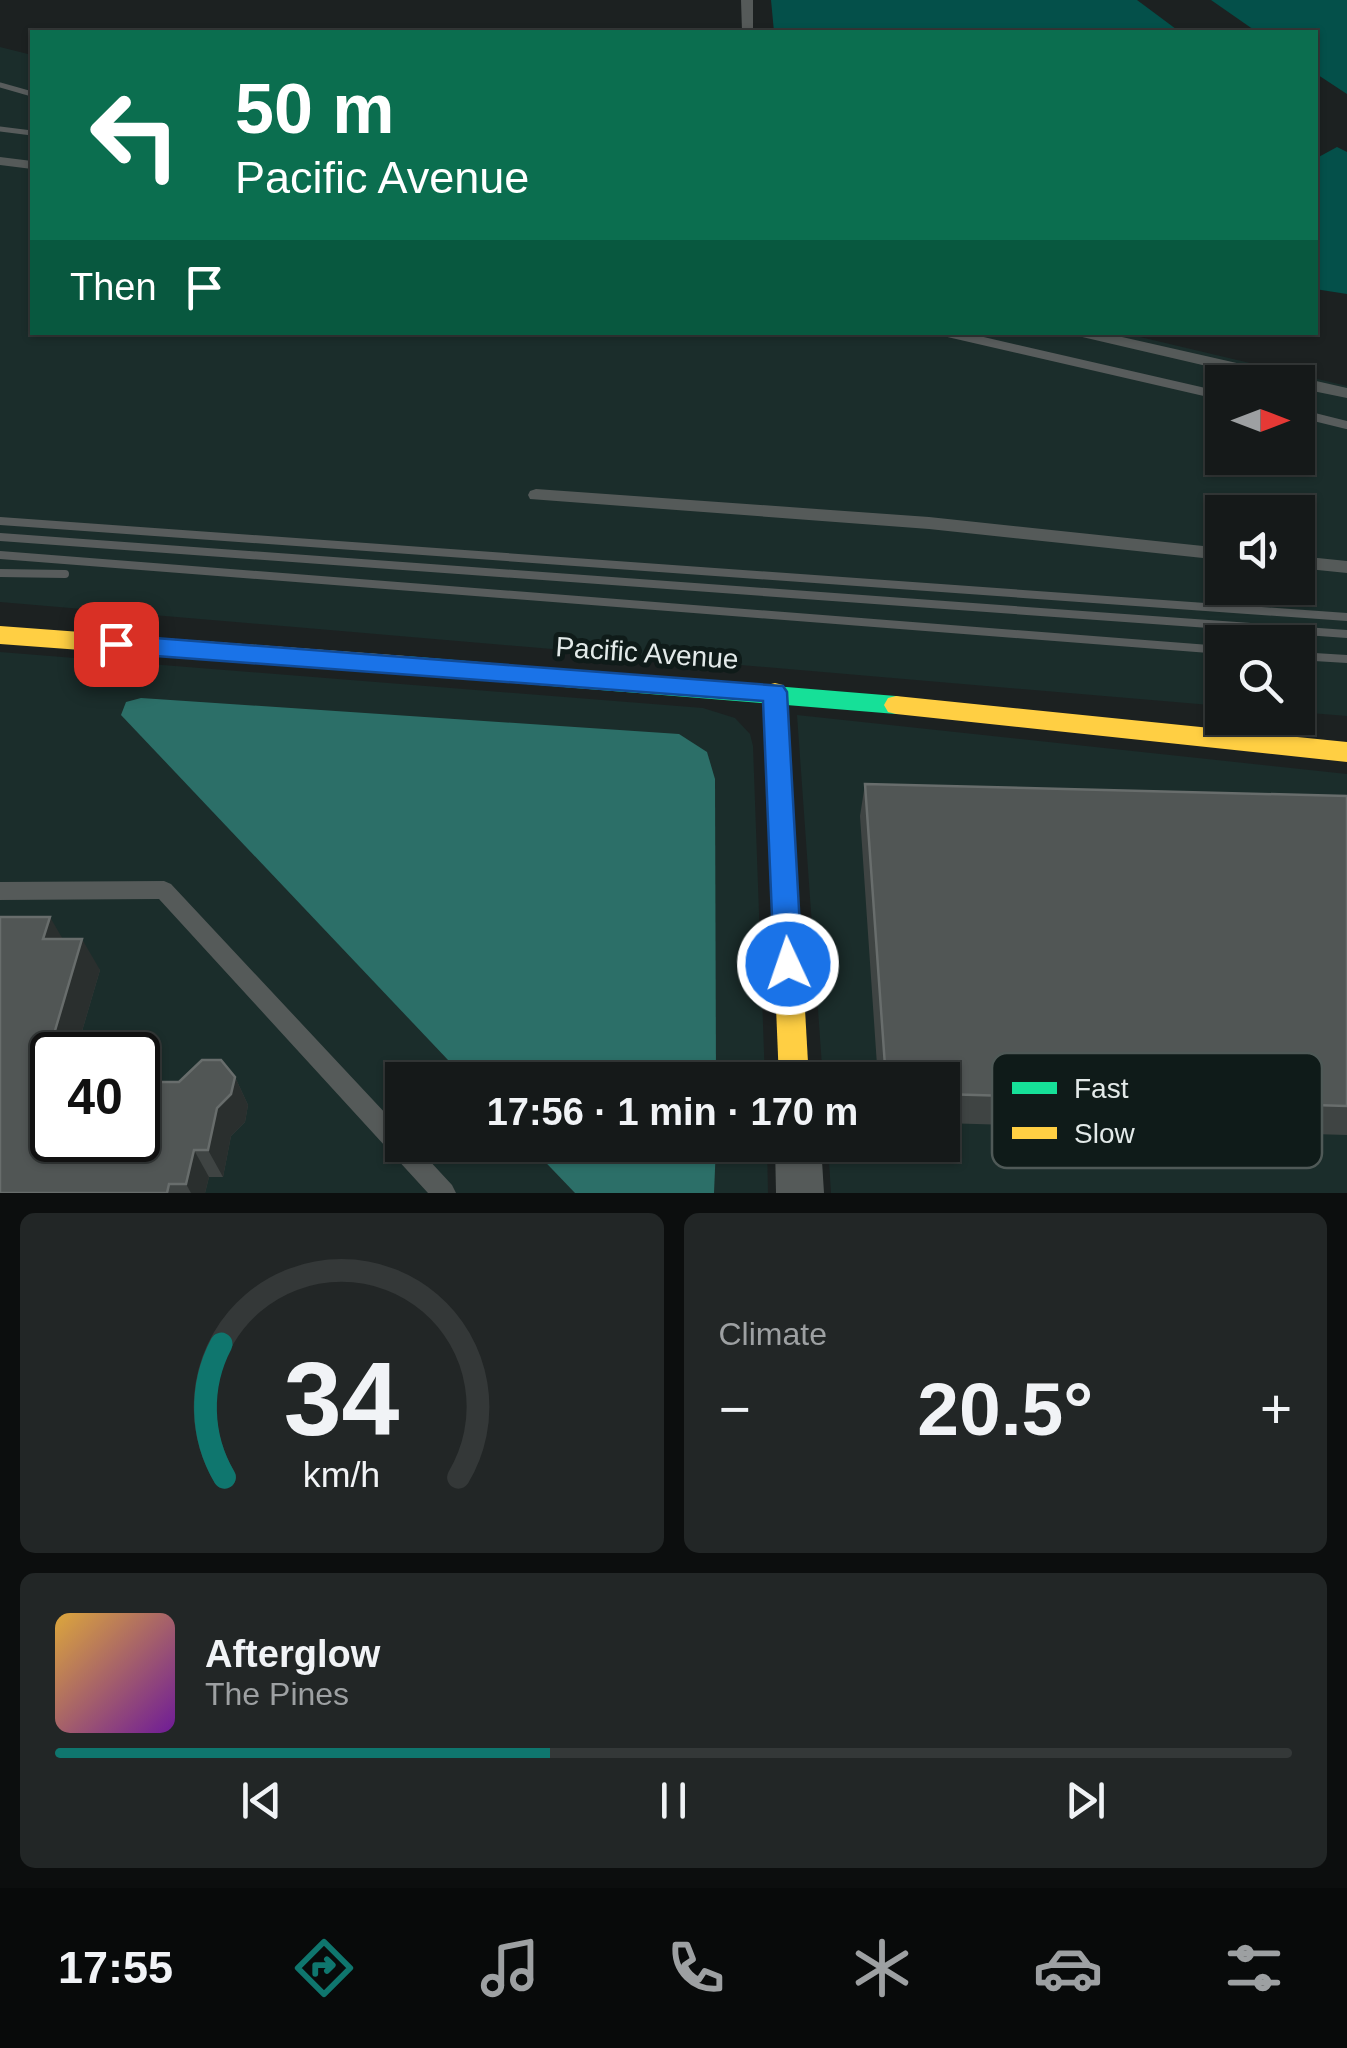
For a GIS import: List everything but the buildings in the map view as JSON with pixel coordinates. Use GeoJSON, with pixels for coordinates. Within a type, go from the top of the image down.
{"type":"FeatureCollection","features":[{"type":"Feature","properties":{"kind":"street","name":"Pacific Avenue"},"geometry":{"type":"LineString","coordinates":[[0,636],[775,692],[1347,752]]}},
{"type":"Feature","properties":{"kind":"street"},"geometry":{"type":"LineString","coordinates":[[775,692],[793,1062]]}},
{"type":"Feature","properties":{"kind":"street"},"geometry":{"type":"LineString","coordinates":[[799,1162],[800,1193]]}},
{"type":"Feature","properties":{"kind":"lane"},"geometry":{"type":"LineString","coordinates":[[747,0],[748,30]]}},
{"type":"Feature","properties":{"kind":"lane"},"geometry":{"type":"LineString","coordinates":[[0,161],[30,165]]}},
{"type":"Feature","properties":{"kind":"lane"},"geometry":{"type":"LineString","coordinates":[[1091,335],[1219,365]]}},
{"type":"Feature","properties":{"kind":"lane"},"geometry":{"type":"LineString","coordinates":[[1315,387],[1347,393]]}},
{"type":"Feature","properties":{"kind":"lane"},"geometry":{"type":"LineString","coordinates":[[536,495],[929,523],[1205,552]]}},
{"type":"Feature","properties":{"kind":"lane"},"geometry":{"type":"LineString","coordinates":[[1315,564],[1347,567]]}},
{"type":"Feature","properties":{"kind":"lane"},"geometry":{"type":"LineString","coordinates":[[0,890],[164,890],[444,1193]]}},
{"type":"Feature","properties":{"kind":"shaded area"},"geometry":{"type":"Polygon","coordinates":[[[771,0],[1137,0],[1177,30],[774,30],[771,0]]]}},
{"type":"Feature","properties":{"kind":"shaded area"},"geometry":{"type":"Polygon","coordinates":[[[1211,0],[1347,0],[1347,94],[1318,75],[1318,30],[1254,30],[1211,0]]]}},
{"type":"Feature","properties":{"kind":"shaded area"},"geometry":{"type":"Polygon","coordinates":[[[0,47],[30,54],[30,335],[1132,335],[1258,365],[1205,365],[1205,475],[1315,475],[1315,378],[1347,386],[1347,716],[1315,713],[1315,625],[1205,625],[1205,705],[0,602],[0,47]]]}},
{"type":"Feature","properties":{"kind":"shaded area"},"geometry":{"type":"Polygon","coordinates":[[[1337,147],[1347,152],[1347,294],[1318,289],[1318,157],[1337,147]]]}},
{"type":"Feature","properties":{"kind":"shaded area"},"geometry":{"type":"Polygon","coordinates":[[[0,652],[703,708],[735,718],[750,734],[753,746],[764,1062],[385,1062],[385,1162],[767,1162],[768,1193],[0,1193],[0,652]]]}},
{"type":"Feature","properties":{"kind":"shaded area"},"geometry":{"type":"Polygon","coordinates":[[[141,698],[679,734],[707,752],[715,779],[716,1062],[450,1062],[121,715],[126,702],[141,698]]]}},
{"type":"Feature","properties":{"kind":"shaded area"},"geometry":{"type":"Polygon","coordinates":[[[797,715],[1347,774],[1347,1193],[831,1193],[829,1162],[960,1162],[960,1062],[822,1062],[797,715]]]}},
{"type":"Feature","properties":{"kind":"shaded area"},"geometry":{"type":"Polygon","coordinates":[[[545,1162],[715,1162],[714,1193],[575,1193],[545,1162]]]}},
{"type":"Feature","properties":{"kind":"railway"},"geometry":{"type":"LineString","coordinates":[[0,85],[30,93]]}},
{"type":"Feature","properties":{"kind":"railway"},"geometry":{"type":"LineString","coordinates":[[0,129],[30,133]]}},
{"type":"Feature","properties":{"kind":"railway"},"geometry":{"type":"LineString","coordinates":[[957,335],[1205,392]]}},
{"type":"Feature","properties":{"kind":"railway"},"geometry":{"type":"LineString","coordinates":[[1315,417],[1347,425]]}},
{"type":"Feature","properties":{"kind":"railway"},"geometry":{"type":"LineString","coordinates":[[0,521],[1347,617]]}},
{"type":"Feature","properties":{"kind":"railway"},"geometry":{"type":"LineString","coordinates":[[0,537],[1347,634]]}},
{"type":"Feature","properties":{"kind":"railway"},"geometry":{"type":"LineString","coordinates":[[0,555],[1205,649]]}},
{"type":"Feature","properties":{"kind":"railway"},"geometry":{"type":"LineString","coordinates":[[0,573],[65,574]]}},
{"type":"Feature","properties":{"kind":"railway"},"geometry":{"type":"LineString","coordinates":[[1315,657],[1347,659]]}},
{"type":"Feature","properties":{"kind":"traffic: fast"},"geometry":{"type":"LineString","coordinates":[[405,665],[896,705]]}},
{"type":"Feature","properties":{"kind":"traffic: slow"},"geometry":{"type":"LineString","coordinates":[[0,635],[405,665]]}},
{"type":"Feature","properties":{"kind":"traffic: slow"},"geometry":{"type":"LineString","coordinates":[[775,692],[793,1062]]}},
{"type":"Feature","properties":{"kind":"traffic: slow"},"geometry":{"type":"LineString","coordinates":[[896,705],[1347,752]]}},
{"type":"Feature","properties":{"kind":"route"},"geometry":{"type":"LineString","coordinates":[[116,644],[775,692],[788,964]]}}]}
